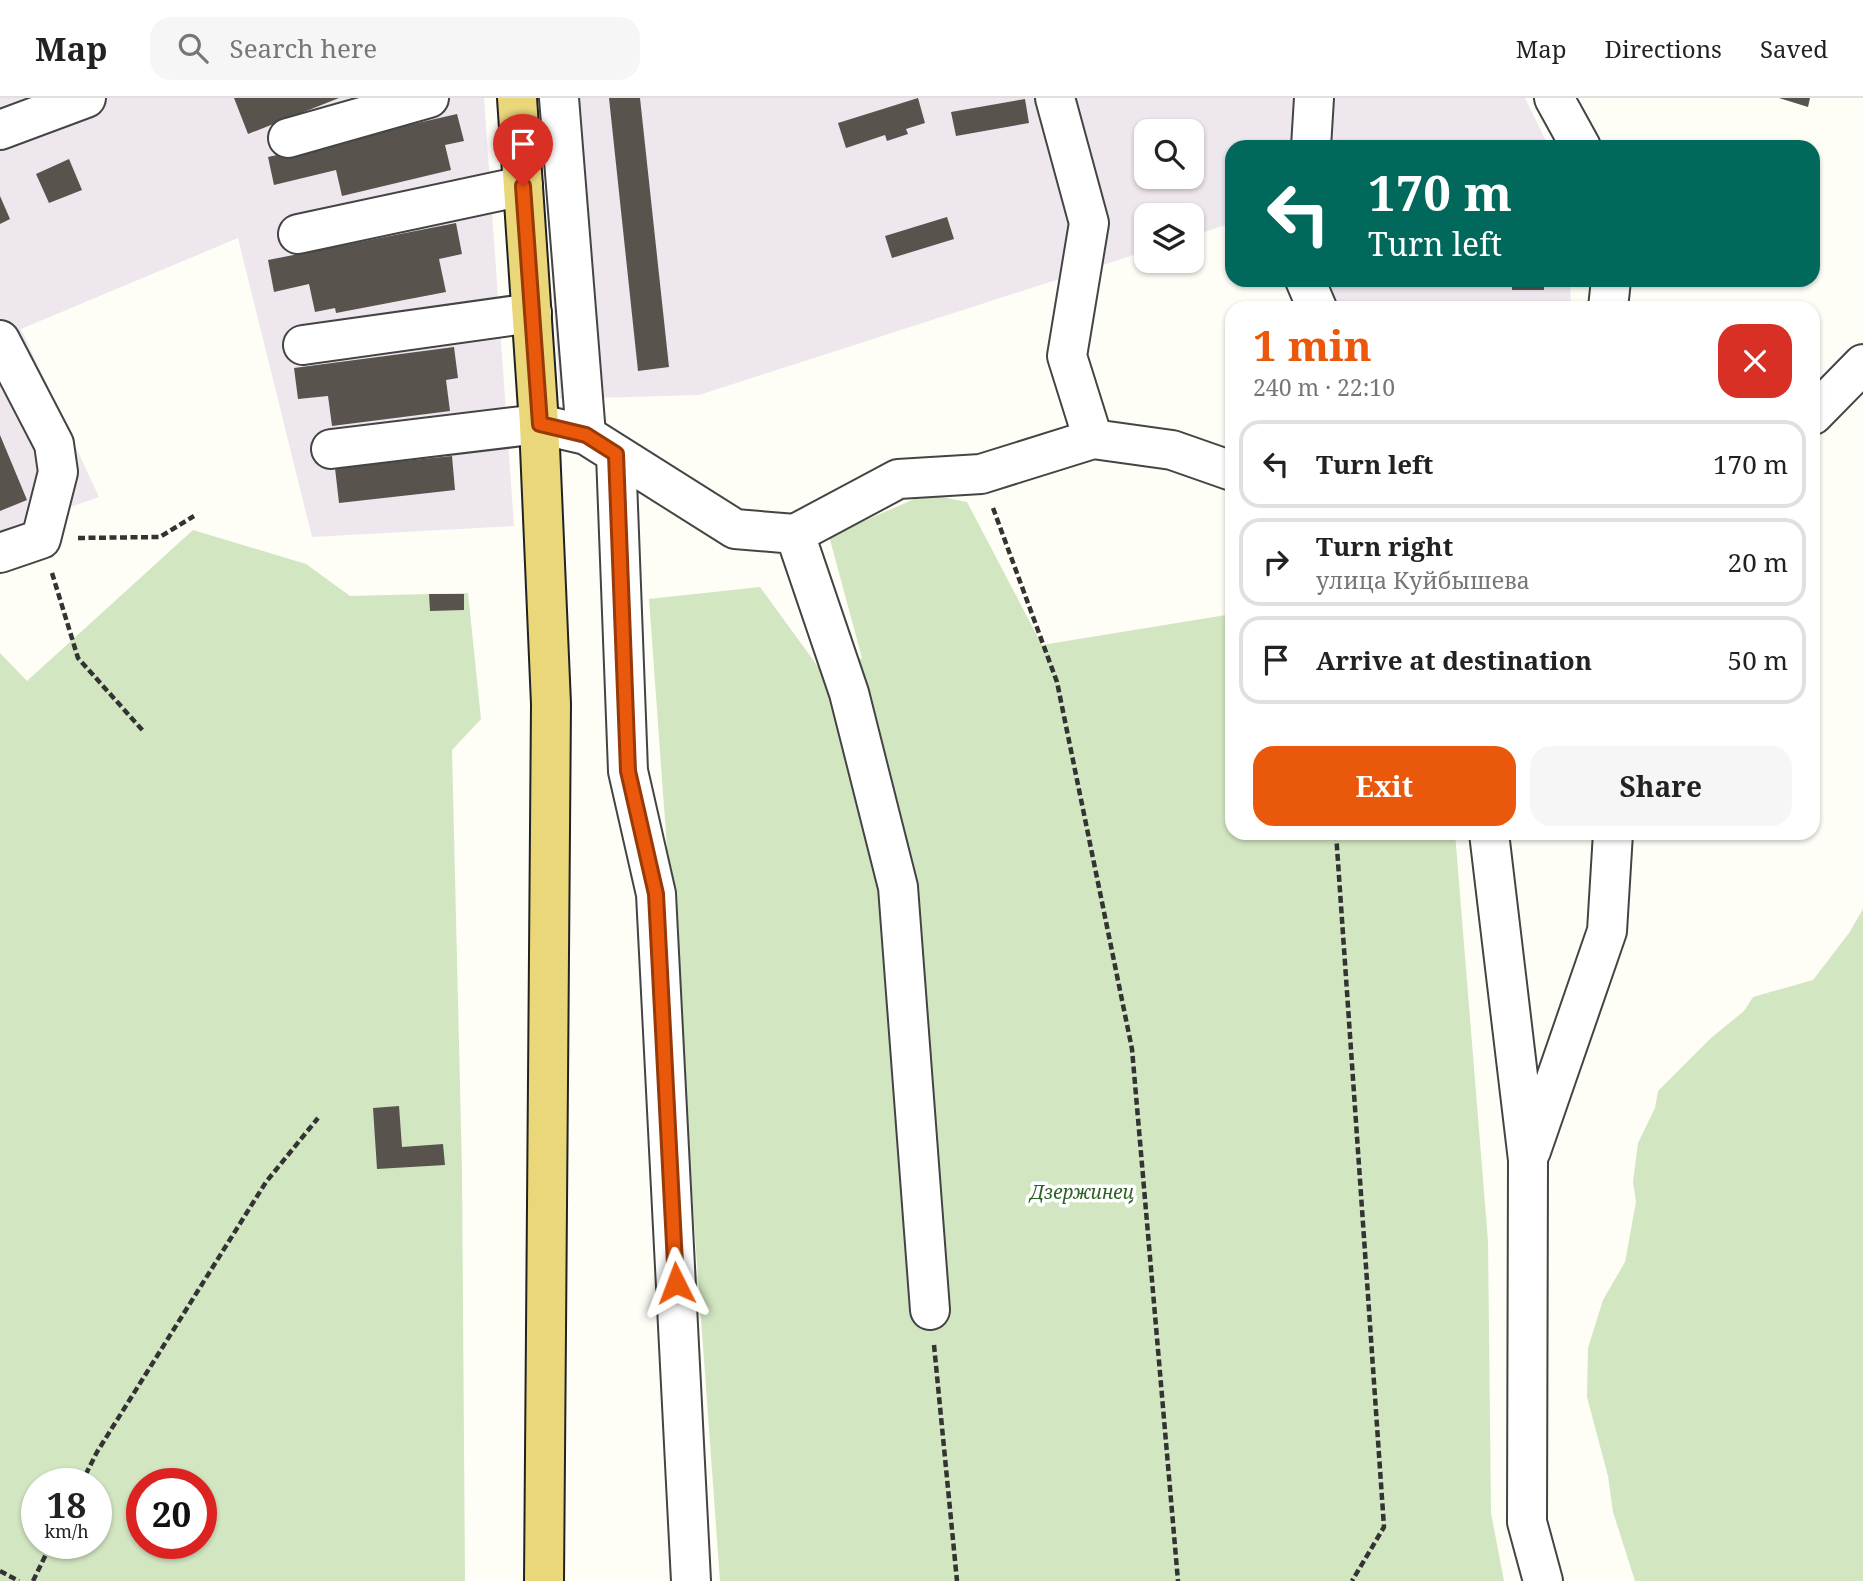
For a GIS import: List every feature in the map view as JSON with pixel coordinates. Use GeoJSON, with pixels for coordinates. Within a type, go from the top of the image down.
{"type":"FeatureCollection","features":[{"type":"Feature","properties":{"kind":"main road"},"geometry":{"type":"LineString","coordinates":[[517,98],[540,424],[551,704],[544,1581]]}},
{"type":"Feature","properties":{"kind":"lane"},"geometry":{"type":"LineString","coordinates":[[0,130],[86,98]]}},
{"type":"Feature","properties":{"kind":"lane"},"geometry":{"type":"LineString","coordinates":[[288,138],[429,98]]}},
{"type":"Feature","properties":{"kind":"lane"},"geometry":{"type":"LineString","coordinates":[[559,98],[601,444],[628,771],[656,894],[691,1581]]}},
{"type":"Feature","properties":{"kind":"lane"},"geometry":{"type":"LineString","coordinates":[[1055,98],[1089,223],[1067,356],[1093,439]]}},
{"type":"Feature","properties":{"kind":"lane"},"geometry":{"type":"LineString","coordinates":[[1311,140],[1314,98]]}},
{"type":"Feature","properties":{"kind":"lane"},"geometry":{"type":"LineString","coordinates":[[1554,98],[1577,140]]}},
{"type":"Feature","properties":{"kind":"lane"},"geometry":{"type":"LineString","coordinates":[[298,234],[523,186]]}},
{"type":"Feature","properties":{"kind":"lane"},"geometry":{"type":"LineString","coordinates":[[303,345],[532,313]]}},
{"type":"Feature","properties":{"kind":"lane"},"geometry":{"type":"LineString","coordinates":[[0,340],[54,444],[58,472],[41,539],[0,553]]}},
{"type":"Feature","properties":{"kind":"lane"},"geometry":{"type":"LineString","coordinates":[[1820,408],[1863,365]]}},
{"type":"Feature","properties":{"kind":"lane"},"geometry":{"type":"LineString","coordinates":[[331,449],[540,424],[601,444],[736,529],[795,534],[898,479],[981,474],[1093,439],[1172,450],[1225,469]]}},
{"type":"Feature","properties":{"kind":"lane"},"geometry":{"type":"LineString","coordinates":[[795,534],[849,693],[898,887],[930,1310]]}},
{"type":"Feature","properties":{"kind":"lane"},"geometry":{"type":"LineString","coordinates":[[1490,840],[1528,1160],[1527,1522],[1543,1581]]}},
{"type":"Feature","properties":{"kind":"lane"},"geometry":{"type":"LineString","coordinates":[[1528,1160],[1607,931],[1613,840]]}},
{"type":"Feature","properties":{"kind":"path"},"geometry":{"type":"LineString","coordinates":[[981,474],[1057,682],[1132,1049],[1178,1581]]}},
{"type":"Feature","properties":{"kind":"path"},"geometry":{"type":"LineString","coordinates":[[144,732],[78,657],[41,539],[160,537],[194,516]]}},
{"type":"Feature","properties":{"kind":"path"},"geometry":{"type":"LineString","coordinates":[[1336,840],[1384,1527],[1352,1581]]}},
{"type":"Feature","properties":{"kind":"path"},"geometry":{"type":"LineString","coordinates":[[89,1468],[266,1182],[318,1118]]}},
{"type":"Feature","properties":{"kind":"path"},"geometry":{"type":"LineString","coordinates":[[930,1310],[957,1581]]}},
{"type":"Feature","properties":{"kind":"path"},"geometry":{"type":"LineString","coordinates":[[33,1581],[44,1559]]}},
{"type":"Feature","properties":{"kind":"path"},"geometry":{"type":"LineString","coordinates":[[0,1571],[19,1581]]}},
{"type":"Feature","properties":{"kind":"shaded area"},"geometry":{"type":"Polygon","coordinates":[[[0,98],[484,98],[514,526],[312,537],[238,238],[21,329],[99,497],[0,532],[0,98]]]}},
{"type":"Feature","properties":{"kind":"shaded area"},"geometry":{"type":"Polygon","coordinates":[[[540,98],[1301,98],[1298,140],[1225,140],[1225,225],[1204,232],[1204,203],[1134,203],[1134,255],[699,395],[560,399],[540,98]]]}},
{"type":"Feature","properties":{"kind":"shaded area"},"geometry":{"type":"Polygon","coordinates":[[[1325,98],[1525,98],[1546,140],[1323,140],[1325,98]]]}},
{"type":"Feature","properties":{"kind":"shaded area"},"geometry":{"type":"Polygon","coordinates":[[[1318,287],[1570,287],[1571,301],[1324,301],[1318,287]]]}},
{"type":"Feature","properties":{"kind":"green space","name":"Дзержинец"},"geometry":{"type":"Polygon","coordinates":[[[926,494],[967,502],[1042,645],[1225,615],[1225,840],[1456,840],[1488,1241],[1491,1513],[1504,1581],[720,1581],[649,599],[760,587],[819,668],[862,658],[829,536],[926,494]]]}},
{"type":"Feature","properties":{"kind":"green space"},"geometry":{"type":"Polygon","coordinates":[[[193,530],[306,564],[350,596],[468,593],[481,719],[452,750],[462,1171],[465,1581],[0,1581],[0,653],[27,681],[193,530]]]}},
{"type":"Feature","properties":{"kind":"green space"},"geometry":{"type":"Polygon","coordinates":[[[1863,909],[1863,1581],[1635,1581],[1613,1512],[1608,1476],[1587,1397],[1588,1348],[1603,1300],[1625,1262],[1636,1202],[1633,1182],[1638,1143],[1655,1108],[1658,1091],[1711,1038],[1744,1011],[1753,997],[1813,980],[1849,933],[1863,909]]]}},
{"type":"Feature","properties":{"kind":"building"},"geometry":{"type":"Polygon","coordinates":[[[234,98],[339,98],[248,134],[234,98]]]}},
{"type":"Feature","properties":{"kind":"building"},"geometry":{"type":"Polygon","coordinates":[[[609,98],[640,98],[669,367],[638,371],[609,98]]]}},
{"type":"Feature","properties":{"kind":"building"},"geometry":{"type":"Polygon","coordinates":[[[918,98],[925,123],[906,129],[908,134],[887,141],[885,135],[846,148],[838,123],[918,98]]]}},
{"type":"Feature","properties":{"kind":"building"},"geometry":{"type":"Polygon","coordinates":[[[1779,98],[1810,98],[1808,107],[1779,98]]]}},
{"type":"Feature","properties":{"kind":"building"},"geometry":{"type":"Polygon","coordinates":[[[1025,99],[1029,123],[956,136],[951,112],[1025,99]]]}},
{"type":"Feature","properties":{"kind":"building"},"geometry":{"type":"Polygon","coordinates":[[[457,114],[464,141],[445,145],[451,170],[342,196],[336,170],[274,185],[268,157],[457,114]]]}},
{"type":"Feature","properties":{"kind":"building"},"geometry":{"type":"Polygon","coordinates":[[[69,159],[82,190],[49,203],[36,174],[69,159]]]}},
{"type":"Feature","properties":{"kind":"building"},"geometry":{"type":"Polygon","coordinates":[[[0,196],[10,219],[0,224],[0,196]]]}},
{"type":"Feature","properties":{"kind":"building"},"geometry":{"type":"Polygon","coordinates":[[[947,217],[954,239],[892,258],[885,236],[947,217]]]}},
{"type":"Feature","properties":{"kind":"building"},"geometry":{"type":"Polygon","coordinates":[[[456,223],[462,254],[439,259],[446,292],[336,313],[335,308],[315,312],[309,284],[274,292],[268,260],[456,223]]]}},
{"type":"Feature","properties":{"kind":"building"},"geometry":{"type":"Polygon","coordinates":[[[1512,287],[1544,287],[1544,290],[1512,290],[1512,287]]]}},
{"type":"Feature","properties":{"kind":"building"},"geometry":{"type":"Polygon","coordinates":[[[454,347],[458,378],[446,380],[450,411],[332,426],[328,396],[298,399],[294,368],[454,347]]]}},
{"type":"Feature","properties":{"kind":"building"},"geometry":{"type":"Polygon","coordinates":[[[0,435],[27,500],[0,511],[0,435]]]}},
{"type":"Feature","properties":{"kind":"building"},"geometry":{"type":"Polygon","coordinates":[[[452,456],[455,490],[339,503],[335,468],[452,456]]]}},
{"type":"Feature","properties":{"kind":"building"},"geometry":{"type":"Polygon","coordinates":[[[429,594],[464,594],[464,610],[430,611],[429,594]]]}},
{"type":"Feature","properties":{"kind":"building"},"geometry":{"type":"Polygon","coordinates":[[[399,1106],[402,1147],[443,1144],[445,1165],[377,1169],[373,1108],[399,1106]]]}},
{"type":"Feature","properties":{"kind":"route"},"geometry":{"type":"LineString","coordinates":[[523,186],[540,424],[586,435],[616,454],[628,771],[656,894],[676,1283]]}}]}
